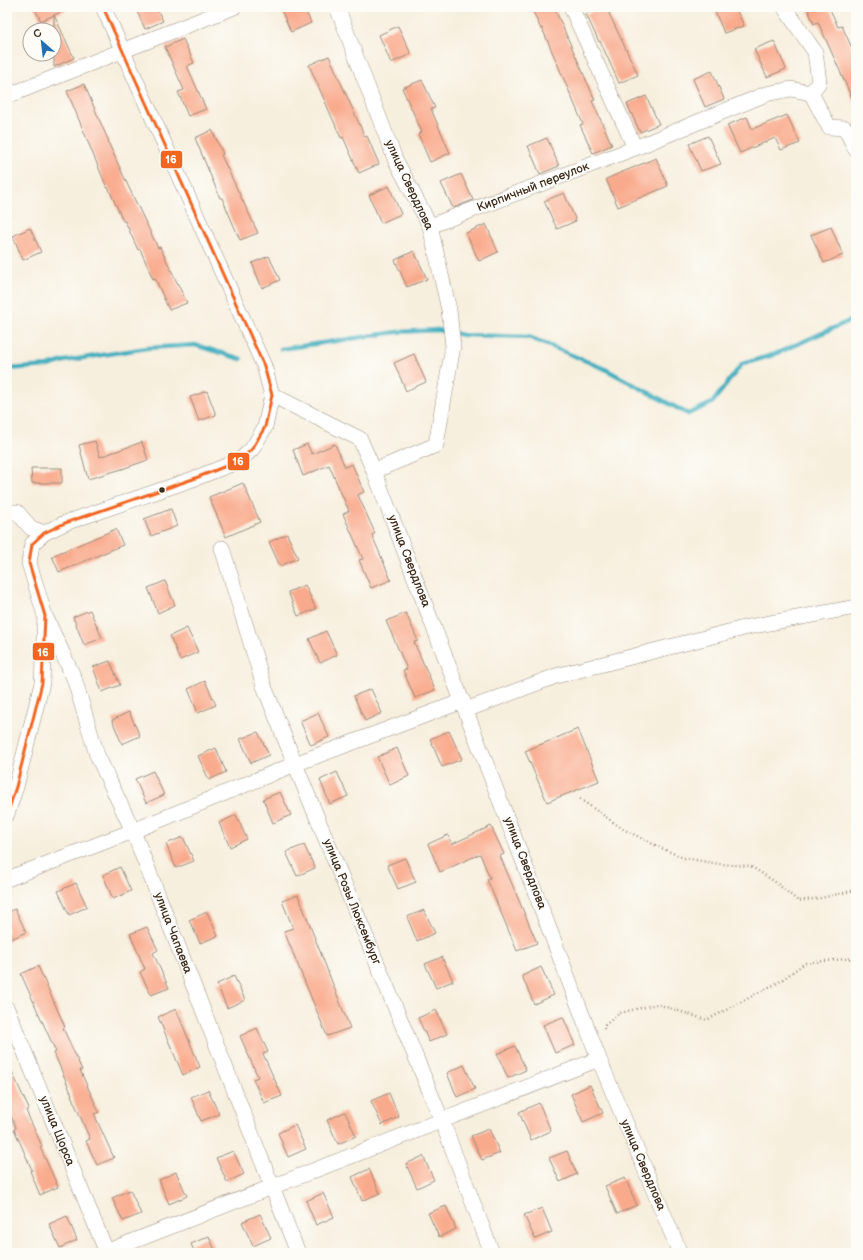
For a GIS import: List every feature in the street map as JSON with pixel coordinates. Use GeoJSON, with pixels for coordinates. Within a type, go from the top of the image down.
{"type":"FeatureCollection","features":[{"type":"Feature","properties":{"kind":"street"},"geometry":{"type":"LineString","coordinates":[[7,814],[16,787],[42,683],[44,616],[29,563],[32,544],[44,533],[65,523],[193,479],[238,461],[252,449],[265,427],[272,395],[264,366],[103,7]]}},
{"type":"Feature","properties":{"kind":"street"},"geometry":{"type":"LineString","coordinates":[[7,96],[234,7]]}},
{"type":"Feature","properties":{"kind":"street","name":"улица Свердлова"},"geometry":{"type":"LineString","coordinates":[[337,7],[395,159],[430,226],[449,310],[453,346],[436,445],[374,472]]}},
{"type":"Feature","properties":{"kind":"street"},"geometry":{"type":"LineString","coordinates":[[572,7],[635,148]]}},
{"type":"Feature","properties":{"kind":"street"},"geometry":{"type":"LineString","coordinates":[[784,7],[815,52],[819,82],[811,93],[829,127],[845,128],[856,150]]}},
{"type":"Feature","properties":{"kind":"street","name":"Кирпичный переулок"},"geometry":{"type":"LineString","coordinates":[[430,226],[635,148],[766,94],[791,89],[811,93]]}},
{"type":"Feature","properties":{"kind":"street","name":"улица Свердлова"},"geometry":{"type":"LineString","coordinates":[[272,395],[360,439],[599,1059],[680,1253]]}},
{"type":"Feature","properties":{"kind":"street"},"geometry":{"type":"LineString","coordinates":[[7,512],[17,512],[31,528],[44,533]]}},
{"type":"Feature","properties":{"kind":"street","name":"улица Розы Люксембург"},"geometry":{"type":"LineString","coordinates":[[222,548],[264,686],[442,1121],[492,1253]]}},
{"type":"Feature","properties":{"kind":"street"},"geometry":{"type":"LineString","coordinates":[[7,879],[134,831],[295,764],[556,676],[748,627],[856,607]]}},
{"type":"Feature","properties":{"kind":"street","name":"улица Чапаева"},"geometry":{"type":"LineString","coordinates":[[44,616],[74,678],[97,755],[134,831],[298,1253]]}},
{"type":"Feature","properties":{"kind":"street","name":"улица Щорса"},"geometry":{"type":"LineString","coordinates":[[7,1010],[106,1253]]}},
{"type":"Feature","properties":{"kind":"street"},"geometry":{"type":"LineString","coordinates":[[106,1253],[599,1059]]}},
{"type":"Feature","properties":{"kind":"path"},"geometry":{"type":"LineString","coordinates":[[580,798],[623,829],[684,858],[719,864],[750,866],[774,881],[798,901],[821,898],[856,890]]}},
{"type":"Feature","properties":{"kind":"path"},"geometry":{"type":"LineString","coordinates":[[603,1033],[604,1026],[620,1013],[657,1004],[708,1020],[779,982],[805,963],[856,958]]}},
{"type":"Feature","properties":{"kind":"building"},"geometry":{"type":"Polygon","coordinates":[[[34,7],[73,7],[41,21],[34,7]]]}},
{"type":"Feature","properties":{"kind":"building"},"geometry":{"type":"Polygon","coordinates":[[[135,7],[156,7],[163,21],[145,29],[135,7]]]}},
{"type":"Feature","properties":{"kind":"building"},"geometry":{"type":"Polygon","coordinates":[[[280,7],[304,7],[311,23],[291,32],[280,7]]]}},
{"type":"Feature","properties":{"kind":"building"},"geometry":{"type":"Polygon","coordinates":[[[531,7],[554,7],[595,100],[592,101],[612,145],[593,153],[580,125],[583,124],[542,28],[541,29],[531,7]]]}},
{"type":"Feature","properties":{"kind":"building"},"geometry":{"type":"Polygon","coordinates":[[[606,7],[638,75],[619,83],[586,14],[606,7]]]}},
{"type":"Feature","properties":{"kind":"building"},"geometry":{"type":"Polygon","coordinates":[[[713,7],[735,7],[744,26],[724,33],[713,7]]]}},
{"type":"Feature","properties":{"kind":"building"},"geometry":{"type":"Polygon","coordinates":[[[807,7],[829,7],[838,27],[842,26],[856,57],[856,107],[818,22],[814,24],[807,7]]]}},
{"type":"Feature","properties":{"kind":"building"},"geometry":{"type":"Polygon","coordinates":[[[54,15],[57,22],[54,22],[54,15]]]}},
{"type":"Feature","properties":{"kind":"building"},"geometry":{"type":"Polygon","coordinates":[[[398,26],[411,54],[391,63],[379,35],[398,26]]]}},
{"type":"Feature","properties":{"kind":"building"},"geometry":{"type":"Polygon","coordinates":[[[62,32],[74,58],[54,67],[54,62],[62,62],[62,32]]]}},
{"type":"Feature","properties":{"kind":"building"},"geometry":{"type":"Polygon","coordinates":[[[183,39],[194,63],[187,66],[206,109],[188,116],[178,92],[184,90],[165,47],[183,39]]]}},
{"type":"Feature","properties":{"kind":"building"},"geometry":{"type":"Polygon","coordinates":[[[774,41],[786,69],[767,77],[754,49],[774,41]]]}},
{"type":"Feature","properties":{"kind":"building"},"geometry":{"type":"Polygon","coordinates":[[[329,56],[365,137],[367,136],[379,164],[359,173],[343,137],[341,138],[309,65],[329,56]]]}},
{"type":"Feature","properties":{"kind":"building"},"geometry":{"type":"Polygon","coordinates":[[[712,71],[724,99],[705,107],[693,79],[712,71]]]}},
{"type":"Feature","properties":{"kind":"building"},"geometry":{"type":"Polygon","coordinates":[[[422,80],[435,108],[431,109],[450,153],[430,162],[418,134],[422,132],[402,88],[422,80]]]}},
{"type":"Feature","properties":{"kind":"building"},"geometry":{"type":"Polygon","coordinates":[[[84,84],[130,190],[187,303],[169,310],[155,278],[153,279],[140,249],[138,250],[108,187],[107,188],[67,91],[84,84]]]}},
{"type":"Feature","properties":{"kind":"building"},"geometry":{"type":"Polygon","coordinates":[[[646,96],[659,124],[640,132],[627,104],[646,96]]]}},
{"type":"Feature","properties":{"kind":"building"},"geometry":{"type":"Polygon","coordinates":[[[787,115],[800,143],[781,150],[775,138],[740,153],[727,125],[747,117],[752,129],[787,115]]]}},
{"type":"Feature","properties":{"kind":"building"},"geometry":{"type":"Polygon","coordinates":[[[212,130],[223,154],[221,155],[258,233],[240,240],[222,198],[220,198],[195,138],[212,130]]]}},
{"type":"Feature","properties":{"kind":"building"},"geometry":{"type":"Polygon","coordinates":[[[708,136],[721,164],[701,171],[689,144],[708,136]]]}},
{"type":"Feature","properties":{"kind":"building"},"geometry":{"type":"Polygon","coordinates":[[[547,138],[559,166],[540,174],[528,146],[547,138]]]}},
{"type":"Feature","properties":{"kind":"building"},"geometry":{"type":"Polygon","coordinates":[[[656,158],[668,186],[618,207],[606,179],[656,158]]]}},
{"type":"Feature","properties":{"kind":"building"},"geometry":{"type":"Polygon","coordinates":[[[461,174],[473,200],[453,208],[441,183],[461,174]]]}},
{"type":"Feature","properties":{"kind":"building"},"geometry":{"type":"Polygon","coordinates":[[[389,186],[401,214],[381,223],[369,195],[389,186]]]}},
{"type":"Feature","properties":{"kind":"building"},"geometry":{"type":"Polygon","coordinates":[[[564,193],[576,221],[557,229],[544,201],[564,193]]]}},
{"type":"Feature","properties":{"kind":"building"},"geometry":{"type":"Polygon","coordinates":[[[486,224],[498,252],[479,261],[466,233],[486,224]]]}},
{"type":"Feature","properties":{"kind":"building"},"geometry":{"type":"Polygon","coordinates":[[[831,227],[843,255],[824,263],[811,235],[831,227]]]}},
{"type":"Feature","properties":{"kind":"building"},"geometry":{"type":"Polygon","coordinates":[[[30,228],[41,252],[23,260],[13,236],[30,228]]]}},
{"type":"Feature","properties":{"kind":"building"},"geometry":{"type":"Polygon","coordinates":[[[414,251],[427,279],[407,287],[395,260],[414,251]]]}},
{"type":"Feature","properties":{"kind":"building"},"geometry":{"type":"Polygon","coordinates":[[[269,256],[280,280],[262,288],[252,263],[269,256]]]}},
{"type":"Feature","properties":{"kind":"building"},"geometry":{"type":"Polygon","coordinates":[[[414,354],[426,382],[406,391],[394,363],[414,354]]]}},
{"type":"Feature","properties":{"kind":"building"},"geometry":{"type":"Polygon","coordinates":[[[207,391],[216,415],[199,421],[190,397],[207,391]]]}},
{"type":"Feature","properties":{"kind":"building"},"geometry":{"type":"Polygon","coordinates":[[[95,441],[100,457],[142,442],[148,460],[88,479],[79,445],[95,441]]]}},
{"type":"Feature","properties":{"kind":"building"},"geometry":{"type":"Polygon","coordinates":[[[307,444],[312,454],[335,444],[345,467],[352,464],[364,492],[358,495],[375,533],[372,535],[391,580],[371,588],[359,560],[363,559],[343,514],[349,511],[329,465],[303,476],[293,450],[307,444]]]}},
{"type":"Feature","properties":{"kind":"building"},"geometry":{"type":"Polygon","coordinates":[[[31,468],[62,468],[62,483],[32,483],[31,468]]]}},
{"type":"Feature","properties":{"kind":"building"},"geometry":{"type":"Polygon","coordinates":[[[243,483],[260,522],[226,537],[209,497],[243,483]]]}},
{"type":"Feature","properties":{"kind":"building"},"geometry":{"type":"Polygon","coordinates":[[[171,509],[177,526],[151,536],[144,519],[171,509]]]}},
{"type":"Feature","properties":{"kind":"building"},"geometry":{"type":"Polygon","coordinates":[[[116,529],[123,545],[59,572],[52,556],[116,529]]]}},
{"type":"Feature","properties":{"kind":"building"},"geometry":{"type":"Polygon","coordinates":[[[287,534],[298,558],[280,566],[269,542],[287,534]]]}},
{"type":"Feature","properties":{"kind":"building"},"geometry":{"type":"Polygon","coordinates":[[[165,581],[175,605],[158,613],[148,588],[165,581]]]}},
{"type":"Feature","properties":{"kind":"building"},"geometry":{"type":"Polygon","coordinates":[[[305,585],[316,609],[298,616],[288,592],[305,585]]]}},
{"type":"Feature","properties":{"kind":"building"},"geometry":{"type":"Polygon","coordinates":[[[90,610],[102,638],[84,645],[73,617],[90,610]]]}},
{"type":"Feature","properties":{"kind":"building"},"geometry":{"type":"Polygon","coordinates":[[[406,613],[418,641],[414,642],[435,690],[415,698],[403,670],[407,669],[386,621],[406,613]]]}},
{"type":"Feature","properties":{"kind":"building"},"geometry":{"type":"Polygon","coordinates":[[[187,628],[198,652],[180,660],[170,636],[187,628]]]}},
{"type":"Feature","properties":{"kind":"building"},"geometry":{"type":"Polygon","coordinates":[[[326,631],[337,655],[320,663],[309,639],[326,631]]]}},
{"type":"Feature","properties":{"kind":"building"},"geometry":{"type":"Polygon","coordinates":[[[110,661],[120,685],[102,692],[93,667],[110,661]]]}},
{"type":"Feature","properties":{"kind":"building"},"geometry":{"type":"Polygon","coordinates":[[[205,681],[216,705],[198,713],[188,689],[205,681]]]}},
{"type":"Feature","properties":{"kind":"building"},"geometry":{"type":"Polygon","coordinates":[[[371,689],[382,713],[365,721],[354,696],[371,689]]]}},
{"type":"Feature","properties":{"kind":"building"},"geometry":{"type":"Polygon","coordinates":[[[129,712],[140,736],[122,744],[112,720],[129,712]]]}},
{"type":"Feature","properties":{"kind":"building"},"geometry":{"type":"Polygon","coordinates":[[[318,713],[329,737],[311,745],[300,721],[318,713]]]}},
{"type":"Feature","properties":{"kind":"building"},"geometry":{"type":"Polygon","coordinates":[[[578,729],[599,781],[547,802],[525,751],[578,729]]]}},
{"type":"Feature","properties":{"kind":"building"},"geometry":{"type":"Polygon","coordinates":[[[449,731],[462,759],[442,767],[430,739],[449,731]]]}},
{"type":"Feature","properties":{"kind":"building"},"geometry":{"type":"Polygon","coordinates":[[[258,732],[269,755],[251,763],[240,739],[258,732]]]}},
{"type":"Feature","properties":{"kind":"building"},"geometry":{"type":"Polygon","coordinates":[[[216,748],[226,772],[209,780],[198,756],[216,748]]]}},
{"type":"Feature","properties":{"kind":"building"},"geometry":{"type":"Polygon","coordinates":[[[397,748],[409,776],[390,785],[377,757],[397,748]]]}},
{"type":"Feature","properties":{"kind":"building"},"geometry":{"type":"Polygon","coordinates":[[[153,771],[164,795],[146,803],[135,779],[153,771]]]}},
{"type":"Feature","properties":{"kind":"building"},"geometry":{"type":"Polygon","coordinates":[[[337,772],[348,796],[330,804],[320,780],[337,772]]]}},
{"type":"Feature","properties":{"kind":"building"},"geometry":{"type":"Polygon","coordinates":[[[280,792],[291,815],[273,823],[263,799],[280,792]]]}},
{"type":"Feature","properties":{"kind":"building"},"geometry":{"type":"Polygon","coordinates":[[[236,815],[247,839],[230,847],[219,823],[236,815]]]}},
{"type":"Feature","properties":{"kind":"building"},"geometry":{"type":"Polygon","coordinates":[[[491,826],[504,854],[500,856],[537,943],[517,951],[487,879],[490,878],[480,854],[440,872],[428,844],[448,835],[452,844],[491,826]]]}},
{"type":"Feature","properties":{"kind":"building"},"geometry":{"type":"Polygon","coordinates":[[[183,837],[194,861],[176,868],[166,844],[183,837]]]}},
{"type":"Feature","properties":{"kind":"building"},"geometry":{"type":"Polygon","coordinates":[[[304,845],[315,868],[297,876],[286,852],[304,845]]]}},
{"type":"Feature","properties":{"kind":"building"},"geometry":{"type":"Polygon","coordinates":[[[405,858],[416,882],[398,889],[387,865],[405,858]]]}},
{"type":"Feature","properties":{"kind":"building"},"geometry":{"type":"Polygon","coordinates":[[[120,867],[131,891],[113,899],[103,875],[120,867]]]}},
{"type":"Feature","properties":{"kind":"building"},"geometry":{"type":"Polygon","coordinates":[[[76,883],[87,907],[69,915],[58,891],[76,883]]]}},
{"type":"Feature","properties":{"kind":"building"},"geometry":{"type":"Polygon","coordinates":[[[298,895],[350,1028],[327,1036],[284,931],[293,928],[282,901],[298,895]]]}},
{"type":"Feature","properties":{"kind":"building"},"geometry":{"type":"Polygon","coordinates":[[[15,909],[26,932],[7,941],[7,912],[15,909]]]}},
{"type":"Feature","properties":{"kind":"building"},"geometry":{"type":"Polygon","coordinates":[[[424,910],[435,933],[417,941],[407,917],[424,910]]]}},
{"type":"Feature","properties":{"kind":"building"},"geometry":{"type":"Polygon","coordinates":[[[207,912],[218,936],[200,943],[189,920],[207,912]]]}},
{"type":"Feature","properties":{"kind":"building"},"geometry":{"type":"Polygon","coordinates":[[[147,927],[158,950],[153,953],[169,988],[151,995],[140,972],[145,969],[130,934],[147,927]]]}},
{"type":"Feature","properties":{"kind":"building"},"geometry":{"type":"Polygon","coordinates":[[[442,957],[453,981],[436,988],[425,964],[442,957]]]}},
{"type":"Feature","properties":{"kind":"building"},"geometry":{"type":"Polygon","coordinates":[[[38,966],[65,1027],[63,1028],[99,1112],[94,1114],[114,1158],[97,1165],[86,1141],[90,1139],[54,1053],[56,1052],[21,974],[38,966]]]}},
{"type":"Feature","properties":{"kind":"building"},"geometry":{"type":"Polygon","coordinates":[[[541,967],[554,995],[534,1004],[522,976],[541,967]]]}},
{"type":"Feature","properties":{"kind":"building"},"geometry":{"type":"Polygon","coordinates":[[[234,976],[245,1000],[227,1008],[217,984],[234,976]]]}},
{"type":"Feature","properties":{"kind":"building"},"geometry":{"type":"Polygon","coordinates":[[[176,1009],[200,1067],[183,1075],[158,1017],[176,1009]]]}},
{"type":"Feature","properties":{"kind":"building"},"geometry":{"type":"Polygon","coordinates":[[[436,1010],[447,1034],[429,1042],[418,1018],[436,1010]]]}},
{"type":"Feature","properties":{"kind":"building"},"geometry":{"type":"Polygon","coordinates":[[[563,1017],[575,1045],[555,1053],[543,1025],[563,1017]]]}},
{"type":"Feature","properties":{"kind":"building"},"geometry":{"type":"Polygon","coordinates":[[[257,1028],[268,1052],[263,1054],[282,1096],[264,1103],[253,1079],[258,1077],[240,1036],[257,1028]]]}},
{"type":"Feature","properties":{"kind":"building"},"geometry":{"type":"Polygon","coordinates":[[[515,1046],[526,1070],[508,1078],[497,1054],[515,1046]]]}},
{"type":"Feature","properties":{"kind":"building"},"geometry":{"type":"Polygon","coordinates":[[[7,1061],[29,1109],[26,1111],[58,1187],[40,1195],[30,1171],[32,1170],[14,1129],[16,1128],[7,1107],[7,1061]]]}},
{"type":"Feature","properties":{"kind":"building"},"geometry":{"type":"Polygon","coordinates":[[[464,1065],[475,1089],[457,1097],[447,1073],[464,1065]]]}},
{"type":"Feature","properties":{"kind":"building"},"geometry":{"type":"Polygon","coordinates":[[[590,1085],[603,1113],[583,1122],[571,1094],[590,1085]]]}},
{"type":"Feature","properties":{"kind":"building"},"geometry":{"type":"Polygon","coordinates":[[[208,1090],[219,1114],[201,1121],[191,1097],[208,1090]]]}},
{"type":"Feature","properties":{"kind":"building"},"geometry":{"type":"Polygon","coordinates":[[[389,1093],[399,1117],[382,1125],[371,1101],[389,1093]]]}},
{"type":"Feature","properties":{"kind":"building"},"geometry":{"type":"Polygon","coordinates":[[[539,1103],[551,1131],[531,1140],[519,1112],[539,1103]]]}},
{"type":"Feature","properties":{"kind":"building"},"geometry":{"type":"Polygon","coordinates":[[[345,1112],[356,1136],[338,1144],[327,1120],[345,1112]]]}},
{"type":"Feature","properties":{"kind":"building"},"geometry":{"type":"Polygon","coordinates":[[[295,1125],[306,1149],[288,1157],[278,1133],[295,1125]]]}},
{"type":"Feature","properties":{"kind":"building"},"geometry":{"type":"Polygon","coordinates":[[[489,1129],[500,1153],[482,1160],[471,1136],[489,1129]]]}},
{"type":"Feature","properties":{"kind":"building"},"geometry":{"type":"Polygon","coordinates":[[[233,1151],[244,1174],[227,1182],[216,1158],[233,1151]]]}},
{"type":"Feature","properties":{"kind":"building"},"geometry":{"type":"Polygon","coordinates":[[[567,1151],[577,1174],[560,1182],[549,1158],[567,1151]]]}},
{"type":"Feature","properties":{"kind":"building"},"geometry":{"type":"Polygon","coordinates":[[[423,1156],[434,1180],[417,1188],[406,1164],[423,1156]]]}},
{"type":"Feature","properties":{"kind":"building"},"geometry":{"type":"Polygon","coordinates":[[[369,1169],[380,1193],[362,1201],[352,1177],[369,1169]]]}},
{"type":"Feature","properties":{"kind":"building"},"geometry":{"type":"Polygon","coordinates":[[[176,1172],[187,1196],[169,1204],[159,1180],[176,1172]]]}},
{"type":"Feature","properties":{"kind":"building"},"geometry":{"type":"Polygon","coordinates":[[[625,1178],[637,1205],[617,1214],[605,1186],[625,1178]]]}},
{"type":"Feature","properties":{"kind":"building"},"geometry":{"type":"Polygon","coordinates":[[[130,1190],[141,1214],[123,1221],[112,1198],[130,1190]]]}},
{"type":"Feature","properties":{"kind":"building"},"geometry":{"type":"Polygon","coordinates":[[[323,1193],[334,1217],[316,1225],[306,1201],[323,1193]]]}},
{"type":"Feature","properties":{"kind":"building"},"geometry":{"type":"Polygon","coordinates":[[[446,1206],[456,1229],[439,1237],[428,1213],[446,1206]]]}},
{"type":"Feature","properties":{"kind":"building"},"geometry":{"type":"Polygon","coordinates":[[[542,1208],[552,1232],[535,1239],[524,1215],[542,1208]]]}},
{"type":"Feature","properties":{"kind":"building"},"geometry":{"type":"Polygon","coordinates":[[[260,1214],[271,1238],[253,1246],[242,1222],[260,1214]]]}},
{"type":"Feature","properties":{"kind":"building"},"geometry":{"type":"Polygon","coordinates":[[[67,1216],[77,1240],[60,1248],[49,1224],[67,1216]]]}},
{"type":"Feature","properties":{"kind":"building"},"geometry":{"type":"Polygon","coordinates":[[[209,1236],[216,1253],[195,1253],[191,1244],[209,1236]]]}},
{"type":"Feature","properties":{"kind":"waterway"},"geometry":{"type":"LineString","coordinates":[[281,349],[397,332],[438,330],[463,335],[529,337],[605,369],[688,414],[712,403],[742,364],[773,355],[856,318]]}},
{"type":"Feature","properties":{"kind":"waterway"},"geometry":{"type":"LineString","coordinates":[[7,369],[48,366],[64,361],[147,348],[195,345],[241,359]]}},
{"type":"Feature","properties":{"kind":"transit line","name":"16"},"geometry":{"type":"LineString","coordinates":[[7,814],[16,787],[42,683],[45,616],[29,563],[32,544],[44,533],[65,523],[193,479],[239,461],[252,449],[265,427],[272,395],[264,366],[103,7]]}}]}
